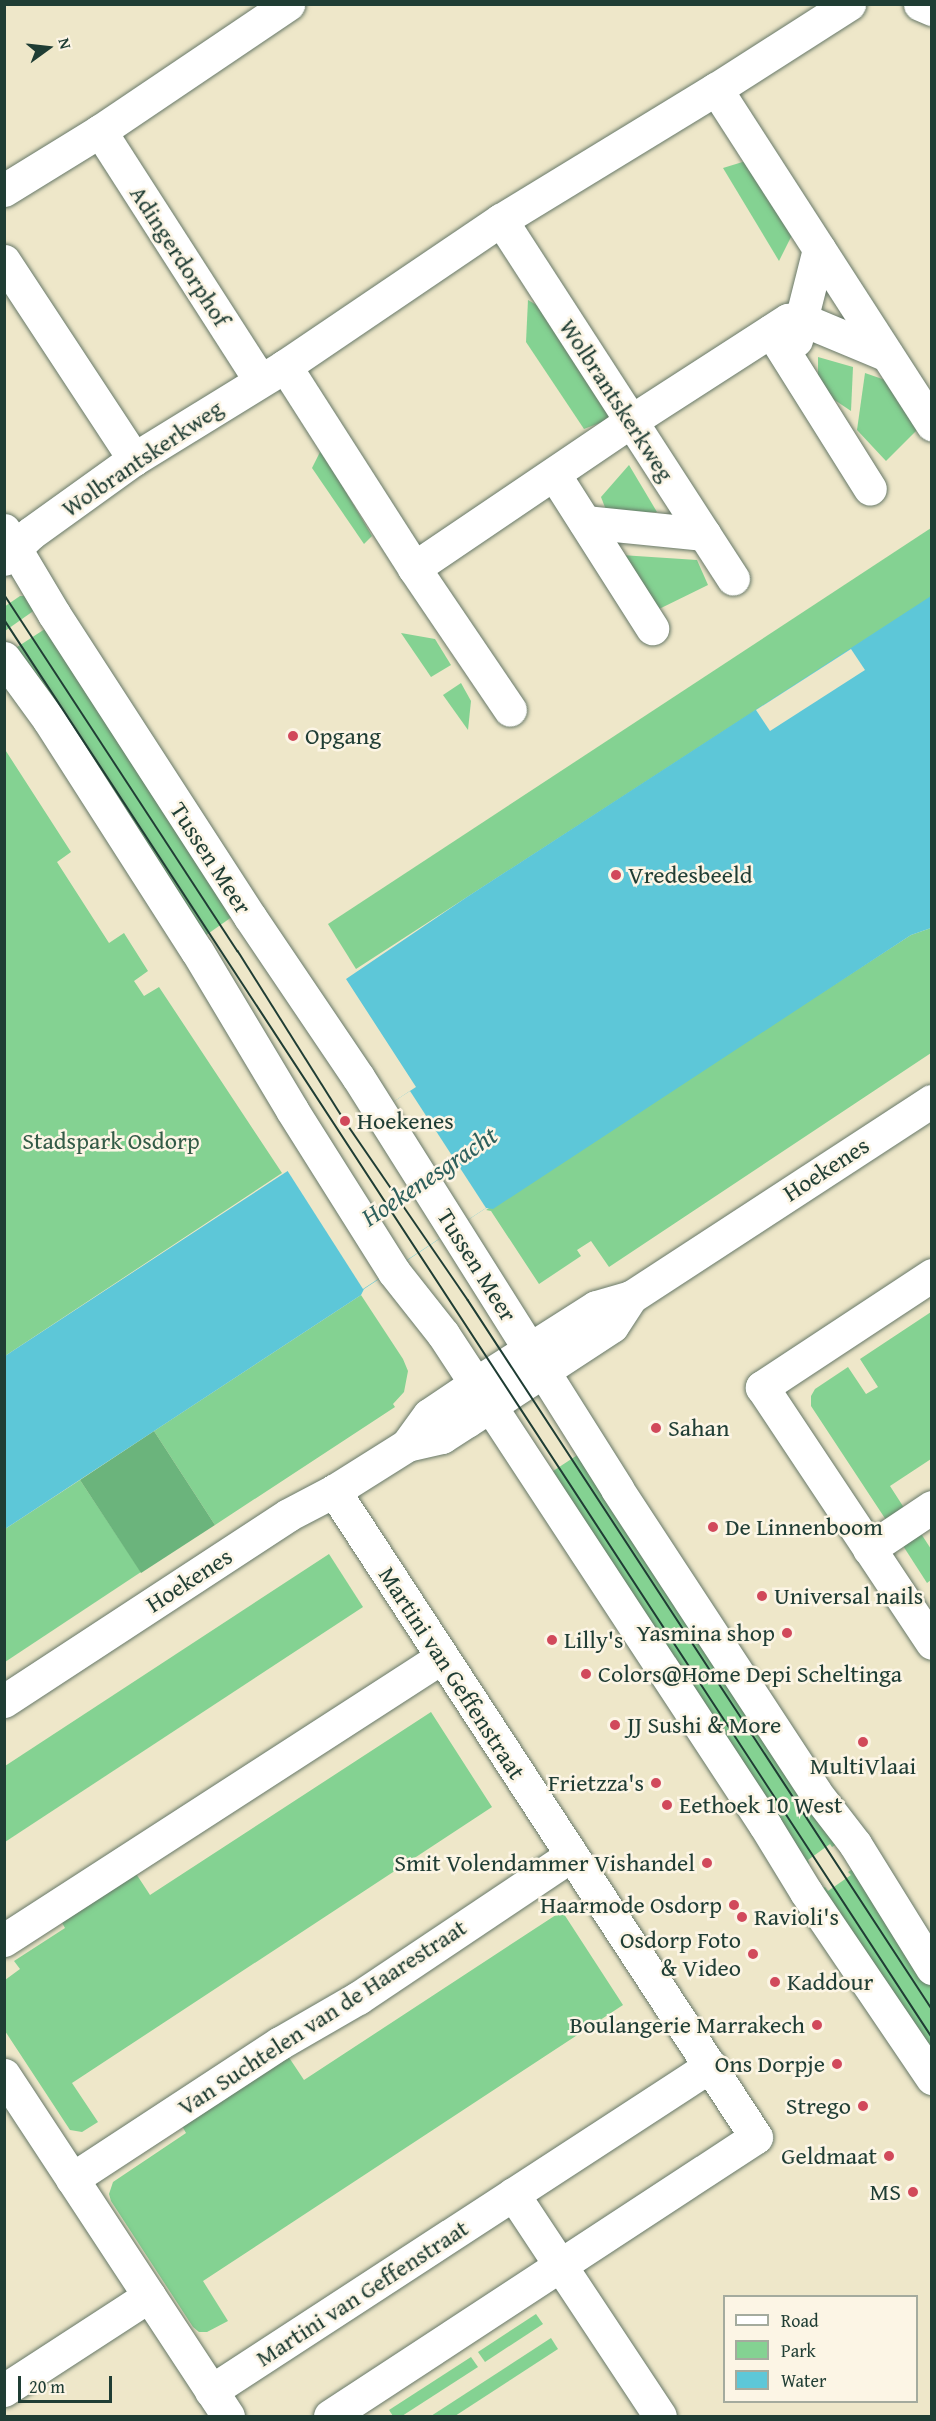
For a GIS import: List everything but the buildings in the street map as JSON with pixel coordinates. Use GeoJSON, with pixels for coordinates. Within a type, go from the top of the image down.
{"type":"FeatureCollection","features":[{"type":"Feature","properties":{"kind":"street"},"geometry":{"type":"LineString","coordinates":[[4,190],[100,131],[288,4]]}},
{"type":"Feature","properties":{"kind":"street"},"geometry":{"type":"LineString","coordinates":[[920,4],[932,9]]}},
{"type":"Feature","properties":{"kind":"street","name":"Wolbrantskerkweg"},"geometry":{"type":"LineString","coordinates":[[8,545],[134,459],[273,373],[501,220],[849,5]]}},
{"type":"Feature","properties":{"kind":"street"},"geometry":{"type":"LineString","coordinates":[[716,89],[932,424]]}},
{"type":"Feature","properties":{"kind":"street","name":"Adingerdorphof"},"geometry":{"type":"LineString","coordinates":[[100,131],[273,373]]}},
{"type":"Feature","properties":{"kind":"street","name":"Wolbrantskerkweg"},"geometry":{"type":"LineString","coordinates":[[501,220],[733,579]]}},
{"type":"Feature","properties":{"kind":"street"},"geometry":{"type":"LineString","coordinates":[[790,361],[819,249]]}},
{"type":"Feature","properties":{"kind":"street"},"geometry":{"type":"LineString","coordinates":[[4,261],[134,459]]}},
{"type":"Feature","properties":{"kind":"street"},"geometry":{"type":"LineString","coordinates":[[414,568],[631,421],[788,320],[801,319],[887,355]]}},
{"type":"Feature","properties":{"kind":"street"},"geometry":{"type":"LineString","coordinates":[[771,331],[870,489]]}},
{"type":"Feature","properties":{"kind":"street"},"geometry":{"type":"LineString","coordinates":[[273,373],[414,568],[510,710]]}},
{"type":"Feature","properties":{"kind":"street"},"geometry":{"type":"LineString","coordinates":[[554,474],[652,628]]}},
{"type":"Feature","properties":{"kind":"street"},"geometry":{"type":"LineString","coordinates":[[585,522],[704,534]]}},
{"type":"Feature","properties":{"kind":"street","name":"Tussen Meer"},"geometry":{"type":"LineString","coordinates":[[8,545],[249,917],[358,1077],[595,1454],[815,1791],[855,1844],[932,1968]]}},
{"type":"Feature","properties":{"kind":"street"},"geometry":{"type":"LineString","coordinates":[[4,658],[49,720],[197,951],[292,1110],[394,1272],[434,1321],[765,1825],[806,1892],[932,2078]]}},
{"type":"Feature","properties":{"kind":"street","name":"Hoekenes"},"geometry":{"type":"LineString","coordinates":[[4,1701],[288,1515],[334,1491],[407,1445],[429,1415],[483,1395],[536,1361],[612,1326],[631,1297],[932,1101]]}},
{"type":"Feature","properties":{"kind":"street"},"geometry":{"type":"LineString","coordinates":[[929,1635],[762,1387],[932,1275]]}},
{"type":"Feature","properties":{"kind":"street","name":"Martini van Geffenstraat"},"geometry":{"type":"LineString","coordinates":[[330,2416],[756,2137],[334,1491]]}},
{"type":"Feature","properties":{"kind":"street"},"geometry":{"type":"LineString","coordinates":[[869,1549],[932,1507]]}},
{"type":"Feature","properties":{"kind":"street"},"geometry":{"type":"LineString","coordinates":[[4,1940],[442,1657]]}},
{"type":"Feature","properties":{"kind":"street","name":"Van Suchtelen van de Haarestraat"},"geometry":{"type":"LineString","coordinates":[[72,2179],[280,2043],[358,1998],[572,1856]]}},
{"type":"Feature","properties":{"kind":"street","name":"Martini van Geffenstraat"},"geometry":{"type":"LineString","coordinates":[[220,2404],[513,2194],[710,2066]]}},
{"type":"Feature","properties":{"kind":"street"},"geometry":{"type":"LineString","coordinates":[[4,2075],[220,2404]]}},
{"type":"Feature","properties":{"kind":"street"},"geometry":{"type":"LineString","coordinates":[[513,2194],[660,2416]]}},
{"type":"Feature","properties":{"kind":"street"},"geometry":{"type":"LineString","coordinates":[[4,2390],[149,2296]]}},
{"type":"Feature","properties":{"kind":"green space"},"geometry":{"type":"Polygon","coordinates":[[[749,160],[794,231],[779,261],[723,168],[749,160]]]}},
{"type":"Feature","properties":{"kind":"green space"},"geometry":{"type":"Polygon","coordinates":[[[528,300],[557,317],[613,418],[584,429],[526,342],[528,300]]]}},
{"type":"Feature","properties":{"kind":"green space"},"geometry":{"type":"Polygon","coordinates":[[[818,357],[853,367],[851,411],[818,389],[818,357]]]}},
{"type":"Feature","properties":{"kind":"green space"},"geometry":{"type":"Polygon","coordinates":[[[865,373],[888,381],[917,430],[886,461],[857,430],[865,373]]]}},
{"type":"Feature","properties":{"kind":"green space"},"geometry":{"type":"Polygon","coordinates":[[[321,450],[372,536],[364,544],[312,468],[321,450]]]}},
{"type":"Feature","properties":{"kind":"green space"},"geometry":{"type":"Polygon","coordinates":[[[629,465],[657,512],[608,515],[601,497],[629,465]]]}},
{"type":"Feature","properties":{"kind":"green space"},"geometry":{"type":"Polygon","coordinates":[[[931,528],[931,597],[356,969],[328,924],[931,528]]]}},
{"type":"Feature","properties":{"kind":"green space"},"geometry":{"type":"Polygon","coordinates":[[[621,555],[697,560],[708,585],[655,611],[621,555]]]}},
{"type":"Feature","properties":{"kind":"green space"},"geometry":{"type":"Polygon","coordinates":[[[20,596],[25,596],[39,607],[5,631],[4,607],[20,596]]]}},
{"type":"Feature","properties":{"kind":"green space"},"geometry":{"type":"Polygon","coordinates":[[[48,627],[236,914],[202,938],[11,651],[48,627]]]}},
{"type":"Feature","properties":{"kind":"green space"},"geometry":{"type":"Polygon","coordinates":[[[401,633],[435,639],[451,665],[431,677],[401,633]]]}},
{"type":"Feature","properties":{"kind":"green space"},"geometry":{"type":"Polygon","coordinates":[[[461,683],[471,701],[468,730],[443,695],[461,683]]]}},
{"type":"Feature","properties":{"kind":"green space","name":"Stadspark Osdorp"},"geometry":{"type":"Polygon","coordinates":[[[4,748],[71,852],[57,862],[109,943],[124,933],[148,971],[134,981],[144,996],[159,987],[282,1173],[5,1356],[4,748]]]}},
{"type":"Feature","properties":{"kind":"green space"},"geometry":{"type":"Polygon","coordinates":[[[931,928],[931,1053],[609,1267],[591,1241],[577,1250],[581,1256],[539,1284],[491,1211],[486,1210],[911,935],[931,928]]]}},
{"type":"Feature","properties":{"kind":"green space"},"geometry":{"type":"Polygon","coordinates":[[[361,1295],[403,1359],[408,1371],[404,1392],[393,1404],[395,1407],[215,1525],[154,1431],[361,1295]]]}},
{"type":"Feature","properties":{"kind":"green space"},"geometry":{"type":"Polygon","coordinates":[[[931,1312],[931,1459],[890,1486],[908,1514],[890,1526],[811,1406],[811,1396],[815,1389],[848,1367],[866,1394],[878,1387],[860,1359],[931,1312]]]}},
{"type":"Feature","properties":{"kind":"green space"},"geometry":{"type":"Polygon","coordinates":[[[154,1431],[215,1525],[141,1573],[80,1480],[154,1431]]]}},
{"type":"Feature","properties":{"kind":"green space"},"geometry":{"type":"Polygon","coordinates":[[[582,1452],[842,1841],[832,1847],[830,1844],[800,1869],[547,1475],[582,1452]]]}},
{"type":"Feature","properties":{"kind":"green space"},"geometry":{"type":"Polygon","coordinates":[[[80,1480],[141,1572],[5,1662],[5,1529],[80,1480]]]}},
{"type":"Feature","properties":{"kind":"green space"},"geometry":{"type":"Polygon","coordinates":[[[916,1526],[931,1549],[931,1580],[927,1583],[898,1538],[916,1526]]]}},
{"type":"Feature","properties":{"kind":"green space"},"geometry":{"type":"Polygon","coordinates":[[[329,1554],[363,1607],[5,1842],[5,1766],[329,1554]]]}},
{"type":"Feature","properties":{"kind":"green space"},"geometry":{"type":"Polygon","coordinates":[[[431,1712],[492,1807],[72,2083],[98,2122],[82,2132],[70,2130],[5,2031],[5,1980],[20,1969],[14,1961],[65,1928],[57,1914],[131,1866],[150,1895],[431,1712]]]}},
{"type":"Feature","properties":{"kind":"green space"},"geometry":{"type":"Polygon","coordinates":[[[859,1865],[887,1917],[931,1985],[931,2061],[816,1892],[825,1887],[828,1891],[851,1875],[848,1872],[859,1865]]]}},
{"type":"Feature","properties":{"kind":"green space"},"geometry":{"type":"Polygon","coordinates":[[[562,1911],[623,2005],[203,2281],[228,2321],[207,2332],[199,2332],[193,2327],[111,2201],[109,2194],[113,2182],[186,2133],[178,2119],[288,2056],[304,2080],[562,1911]]]}},
{"type":"Feature","properties":{"kind":"green space"},"geometry":{"type":"Polygon","coordinates":[[[536,2314],[543,2324],[485,2362],[478,2352],[536,2314]]]}},
{"type":"Feature","properties":{"kind":"green space"},"geometry":{"type":"Polygon","coordinates":[[[551,2338],[558,2349],[455,2416],[431,2416],[551,2338]]]}},
{"type":"Feature","properties":{"kind":"green space"},"geometry":{"type":"Polygon","coordinates":[[[471,2357],[478,2367],[402,2416],[393,2416],[389,2410],[471,2357]]]}},
{"type":"Feature","properties":{"kind":"water","name":"Hoekenesgracht"},"geometry":{"type":"Polygon","coordinates":[[[931,596],[931,928],[911,935],[493,1209],[486,1208],[364,1289],[361,1295],[5,1529],[5,1356],[416,1087],[346,979],[467,897],[931,596]]]}},
{"type":"Feature","properties":{"kind":"pier"},"geometry":{"type":"Polygon","coordinates":[[[851,649],[865,670],[770,731],[756,710],[851,649]]]}},
{"type":"Feature","properties":{"kind":"pier"},"geometry":{"type":"Polygon","coordinates":[[[410,1091],[486,1208],[363,1289],[287,1170],[410,1091]]]}},
{"type":"Feature","properties":{"kind":"tram line"},"geometry":{"type":"LineString","coordinates":[[4,594],[238,951],[345,1121],[468,1300],[932,2009]]}},
{"type":"Feature","properties":{"kind":"tram line"},"geometry":{"type":"LineString","coordinates":[[4,619],[932,2037]]}},
{"type":"Feature","properties":{"kind":"place","name":"Opgang"},"geometry":{"type":"Point","coordinates":[293,736]}},
{"type":"Feature","properties":{"kind":"place","name":"Vredesbeeld"},"geometry":{"type":"Point","coordinates":[616,875]}},
{"type":"Feature","properties":{"kind":"place","name":"Hoekenes"},"geometry":{"type":"Point","coordinates":[345,1121]}},
{"type":"Feature","properties":{"kind":"place","name":"Sahan"},"geometry":{"type":"Point","coordinates":[656,1428]}},
{"type":"Feature","properties":{"kind":"place","name":"De Linnenboom"},"geometry":{"type":"Point","coordinates":[713,1527]}},
{"type":"Feature","properties":{"kind":"place","name":"Universal nails"},"geometry":{"type":"Point","coordinates":[762,1596]}},
{"type":"Feature","properties":{"kind":"place","name":"Yasmina shop"},"geometry":{"type":"Point","coordinates":[787,1633]}},
{"type":"Feature","properties":{"kind":"place","name":"Lilly's"},"geometry":{"type":"Point","coordinates":[552,1640]}},
{"type":"Feature","properties":{"kind":"place","name":"Colors@Home Depi Scheltinga"},"geometry":{"type":"Point","coordinates":[586,1674]}},
{"type":"Feature","properties":{"kind":"place","name":"JJ Sushi & More"},"geometry":{"type":"Point","coordinates":[615,1725]}},
{"type":"Feature","properties":{"kind":"place","name":"MultiVlaai"},"geometry":{"type":"Point","coordinates":[863,1742]}},
{"type":"Feature","properties":{"kind":"place","name":"Frietzza's"},"geometry":{"type":"Point","coordinates":[656,1783]}},
{"type":"Feature","properties":{"kind":"place","name":"Eethoek 10 West"},"geometry":{"type":"Point","coordinates":[667,1805]}},
{"type":"Feature","properties":{"kind":"place","name":"Smit Volendammer Vishandel"},"geometry":{"type":"Point","coordinates":[707,1863]}},
{"type":"Feature","properties":{"kind":"place","name":"Haarmode Osdorp"},"geometry":{"type":"Point","coordinates":[734,1905]}},
{"type":"Feature","properties":{"kind":"place","name":"Ravioli's"},"geometry":{"type":"Point","coordinates":[742,1917]}},
{"type":"Feature","properties":{"kind":"place","name":"Osdorp Foto & Video"},"geometry":{"type":"Point","coordinates":[753,1954]}},
{"type":"Feature","properties":{"kind":"place","name":"Kaddour"},"geometry":{"type":"Point","coordinates":[775,1982]}},
{"type":"Feature","properties":{"kind":"place","name":"Boulangerie Marrakech"},"geometry":{"type":"Point","coordinates":[817,2025]}},
{"type":"Feature","properties":{"kind":"place","name":"Ons Dorpje"},"geometry":{"type":"Point","coordinates":[837,2064]}},
{"type":"Feature","properties":{"kind":"place","name":"Strego"},"geometry":{"type":"Point","coordinates":[863,2106]}},
{"type":"Feature","properties":{"kind":"place","name":"Geldmaat"},"geometry":{"type":"Point","coordinates":[889,2156]}},
{"type":"Feature","properties":{"kind":"place","name":"MS"},"geometry":{"type":"Point","coordinates":[913,2192]}}]}
